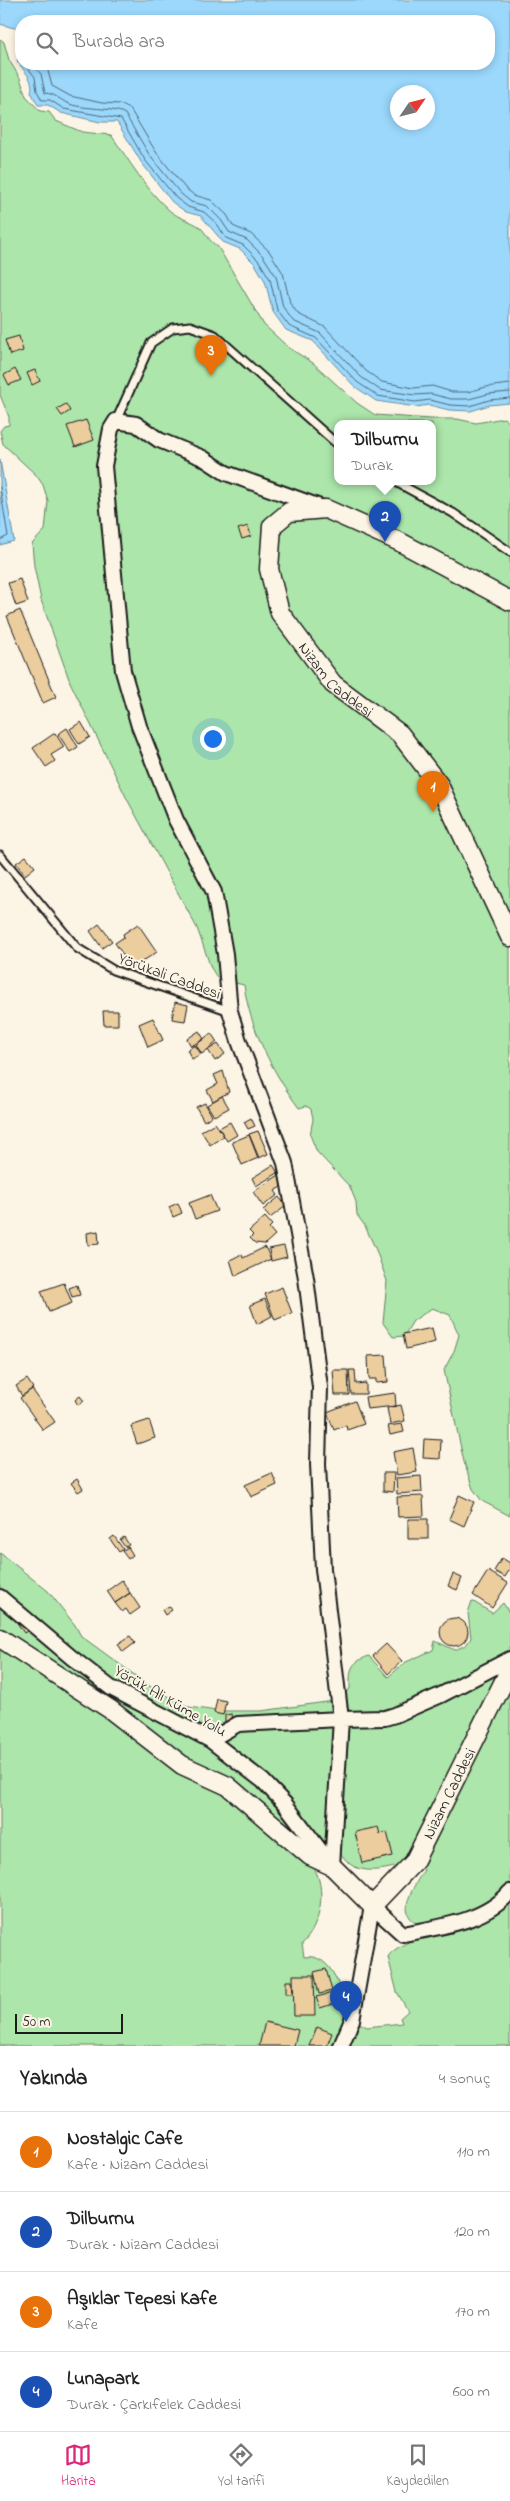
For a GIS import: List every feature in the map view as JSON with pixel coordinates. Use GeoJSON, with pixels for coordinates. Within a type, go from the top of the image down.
{"type":"FeatureCollection","features":[{"type":"Feature","properties":{"kind":"street"},"geometry":{"type":"LineString","coordinates":[[326,509],[226,473],[202,458],[159,440],[136,424],[116,421],[111,429],[104,466],[123,671],[138,726],[176,820],[214,892],[225,954],[230,1011],[239,1041],[285,1163],[306,1278],[320,1387],[318,1464],[323,1569],[341,1719],[332,1866]]}},
{"type":"Feature","properties":{"kind":"street","name":"Nizam Caddesi"},"geometry":{"type":"LineString","coordinates":[[510,601],[400,542],[326,509],[289,512],[272,526],[269,569],[280,613],[333,684],[400,734],[440,785],[510,937]]}},
{"type":"Feature","properties":{"kind":"street","name":"Yörük Ali Küme Yolu"},"geometry":{"type":"LineString","coordinates":[[0,1597],[111,1688],[210,1740],[263,1781],[280,1798],[332,1866]]}},
{"type":"Feature","properties":{"kind":"street"},"geometry":{"type":"LineString","coordinates":[[0,1638],[111,1710],[182,1764],[228,1786],[310,1856],[332,1866],[403,1934],[464,1920],[484,1912],[503,1900],[510,1892]]}},
{"type":"Feature","properties":{"kind":"street"},"geometry":{"type":"LineString","coordinates":[[210,1740],[238,1724],[385,1718],[441,1695],[510,1659]]}},
{"type":"Feature","properties":{"kind":"street","name":"Nizam Caddesi"},"geometry":{"type":"LineString","coordinates":[[372,1906],[414,1862],[510,1669]]}},
{"type":"Feature","properties":{"kind":"street"},"geometry":{"type":"LineString","coordinates":[[341,2046],[352,2020],[372,1906]]}},
{"type":"Feature","properties":{"kind":"lane"},"geometry":{"type":"LineString","coordinates":[[116,421],[151,343],[172,328],[190,326],[215,334],[334,441]]}},
{"type":"Feature","properties":{"kind":"lane"},"geometry":{"type":"LineString","coordinates":[[401,485],[452,513],[510,552]]}},
{"type":"Feature","properties":{"kind":"lane","name":"Yörükali Caddesi"},"geometry":{"type":"LineString","coordinates":[[0,855],[77,948],[113,970],[230,1011]]}},
{"type":"Feature","properties":{"kind":"green space"},"geometry":{"type":"Polygon","coordinates":[[[0,39],[4,42],[9,60],[20,78],[26,96],[40,111],[49,112],[56,121],[82,132],[111,135],[161,203],[174,214],[200,227],[218,247],[264,325],[289,348],[313,363],[357,403],[375,415],[457,419],[476,423],[504,418],[510,423],[510,1516],[482,1501],[473,1489],[464,1462],[444,1370],[454,1351],[459,1335],[450,1315],[432,1308],[413,1321],[404,1336],[393,1337],[383,1323],[387,1281],[376,1250],[365,1226],[357,1215],[356,1202],[350,1187],[317,1152],[310,1135],[313,1119],[311,1109],[306,1106],[299,1108],[280,1080],[257,1034],[251,1018],[244,985],[218,979],[211,968],[197,928],[127,799],[70,682],[41,600],[34,566],[32,544],[45,530],[48,501],[43,485],[36,475],[3,444],[0,431],[4,426],[9,425],[9,417],[0,395],[0,39]]]}},
{"type":"Feature","properties":{"kind":"green space"},"geometry":{"type":"Polygon","coordinates":[[[0,1553],[48,1591],[75,1625],[81,1636],[151,1687],[189,1707],[217,1711],[261,1711],[334,1701],[350,1689],[352,1668],[358,1661],[369,1656],[388,1677],[406,1662],[433,1650],[435,1641],[455,1650],[466,1645],[471,1638],[468,1613],[472,1601],[492,1613],[503,1603],[510,1614],[510,2046],[0,2046],[0,1553]],[[335,1847],[312,1865],[320,1884],[321,1895],[318,1917],[309,1936],[302,1944],[304,1957],[314,1957],[323,1961],[330,1968],[343,1997],[346,2016],[367,2027],[402,2023],[400,2018],[408,2011],[397,1992],[388,1957],[400,1947],[428,1932],[426,1926],[410,1917],[407,1910],[410,1894],[424,1870],[414,1862],[385,1869],[362,1869],[349,1863],[335,1847]]]}},
{"type":"Feature","properties":{"kind":"water"},"geometry":{"type":"Polygon","coordinates":[[[0,0],[510,0],[510,403],[489,405],[471,411],[449,410],[429,405],[416,407],[376,401],[354,386],[313,341],[286,330],[273,312],[265,281],[255,264],[240,249],[223,242],[201,216],[186,212],[172,202],[141,162],[117,122],[100,122],[61,113],[48,105],[38,105],[31,92],[30,79],[24,70],[495,70],[495,15],[15,15],[15,28],[0,24],[0,0]]]}},
{"type":"Feature","properties":{"kind":"water"},"geometry":{"type":"Polygon","coordinates":[[[0,460],[14,541],[0,545],[0,460]]]}},
{"type":"Feature","properties":{"kind":"building"},"geometry":{"type":"Polygon","coordinates":[[[19,336],[23,351],[10,355],[5,340],[19,336]]]}},
{"type":"Feature","properties":{"kind":"building"},"geometry":{"type":"Polygon","coordinates":[[[15,369],[21,380],[9,385],[4,375],[15,369]]]}},
{"type":"Feature","properties":{"kind":"building"},"geometry":{"type":"Polygon","coordinates":[[[35,370],[40,381],[32,385],[27,373],[35,370]]]}},
{"type":"Feature","properties":{"kind":"building"},"geometry":{"type":"Polygon","coordinates":[[[66,404],[70,411],[62,416],[57,409],[66,404]]]}},
{"type":"Feature","properties":{"kind":"building"},"geometry":{"type":"Polygon","coordinates":[[[86,420],[94,440],[75,447],[67,426],[86,420]]]}},
{"type":"Feature","properties":{"kind":"building"},"geometry":{"type":"Polygon","coordinates":[[[248,526],[251,536],[242,539],[238,529],[248,526]]]}},
{"type":"Feature","properties":{"kind":"building"},"geometry":{"type":"Polygon","coordinates":[[[20,579],[28,602],[16,606],[8,583],[20,579]]]}},
{"type":"Feature","properties":{"kind":"building"},"geometry":{"type":"Polygon","coordinates":[[[20,610],[56,697],[43,703],[7,616],[20,610]]]}},
{"type":"Feature","properties":{"kind":"building"},"geometry":{"type":"Polygon","coordinates":[[[81,722],[90,737],[79,744],[70,729],[81,722]]]}},
{"type":"Feature","properties":{"kind":"building"},"geometry":{"type":"Polygon","coordinates":[[[67,728],[78,747],[70,752],[58,734],[67,728]]]}},
{"type":"Feature","properties":{"kind":"building"},"geometry":{"type":"Polygon","coordinates":[[[55,733],[64,747],[51,755],[55,761],[46,767],[33,748],[55,733]]]}},
{"type":"Feature","properties":{"kind":"building"},"geometry":{"type":"Polygon","coordinates":[[[26,856],[35,867],[25,875],[16,863],[26,856]]]}},
{"type":"Feature","properties":{"kind":"building"},"geometry":{"type":"Polygon","coordinates":[[[99,924],[112,941],[102,948],[90,931],[99,924]]]}},
{"type":"Feature","properties":{"kind":"building"},"geometry":{"type":"Polygon","coordinates":[[[138,924],[157,952],[132,968],[115,943],[124,937],[123,934],[138,924]]]}},
{"type":"Feature","properties":{"kind":"building"},"geometry":{"type":"Polygon","coordinates":[[[175,1002],[188,1005],[185,1021],[172,1019],[175,1002]]]}},
{"type":"Feature","properties":{"kind":"building"},"geometry":{"type":"Polygon","coordinates":[[[103,1011],[118,1011],[118,1025],[104,1025],[103,1011]]]}},
{"type":"Feature","properties":{"kind":"building"},"geometry":{"type":"Polygon","coordinates":[[[153,1018],[163,1040],[148,1047],[139,1024],[153,1018]]]}},
{"type":"Feature","properties":{"kind":"building"},"geometry":{"type":"Polygon","coordinates":[[[199,1031],[204,1039],[191,1046],[187,1039],[199,1031]]]}},
{"type":"Feature","properties":{"kind":"building"},"geometry":{"type":"Polygon","coordinates":[[[211,1033],[217,1042],[202,1054],[196,1045],[211,1033]]]}},
{"type":"Feature","properties":{"kind":"building"},"geometry":{"type":"Polygon","coordinates":[[[218,1044],[225,1054],[215,1061],[208,1050],[218,1044]]]}},
{"type":"Feature","properties":{"kind":"building"},"geometry":{"type":"Polygon","coordinates":[[[195,1045],[201,1054],[192,1059],[187,1050],[195,1045]]]}},
{"type":"Feature","properties":{"kind":"building"},"geometry":{"type":"Polygon","coordinates":[[[223,1071],[229,1092],[213,1101],[207,1090],[218,1084],[214,1075],[223,1071]]]}},
{"type":"Feature","properties":{"kind":"building"},"geometry":{"type":"Polygon","coordinates":[[[222,1096],[229,1108],[214,1116],[207,1105],[222,1096]]]}},
{"type":"Feature","properties":{"kind":"building"},"geometry":{"type":"Polygon","coordinates":[[[205,1103],[212,1116],[204,1121],[196,1107],[205,1103]]]}},
{"type":"Feature","properties":{"kind":"building"},"geometry":{"type":"Polygon","coordinates":[[[251,1118],[255,1126],[248,1129],[244,1122],[251,1118]]]}},
{"type":"Feature","properties":{"kind":"building"},"geometry":{"type":"Polygon","coordinates":[[[230,1122],[237,1135],[227,1141],[219,1128],[230,1122]]]}},
{"type":"Feature","properties":{"kind":"building"},"geometry":{"type":"Polygon","coordinates":[[[215,1123],[224,1136],[210,1145],[201,1131],[215,1123]]]}},
{"type":"Feature","properties":{"kind":"building"},"geometry":{"type":"Polygon","coordinates":[[[258,1131],[268,1154],[259,1158],[249,1134],[258,1131]]]}},
{"type":"Feature","properties":{"kind":"building"},"geometry":{"type":"Polygon","coordinates":[[[249,1135],[258,1158],[242,1165],[232,1142],[249,1135]]]}},
{"type":"Feature","properties":{"kind":"building"},"geometry":{"type":"Polygon","coordinates":[[[273,1165],[278,1173],[256,1186],[252,1178],[273,1165]]]}},
{"type":"Feature","properties":{"kind":"building"},"geometry":{"type":"Polygon","coordinates":[[[279,1175],[282,1186],[275,1191],[278,1195],[263,1206],[253,1192],[279,1175]]]}},
{"type":"Feature","properties":{"kind":"building"},"geometry":{"type":"Polygon","coordinates":[[[210,1195],[217,1211],[195,1219],[189,1203],[210,1195]]]}},
{"type":"Feature","properties":{"kind":"building"},"geometry":{"type":"Polygon","coordinates":[[[279,1197],[286,1206],[270,1218],[263,1210],[279,1197]]]}},
{"type":"Feature","properties":{"kind":"building"},"geometry":{"type":"Polygon","coordinates":[[[178,1203],[182,1213],[173,1217],[169,1207],[178,1203]]]}},
{"type":"Feature","properties":{"kind":"building"},"geometry":{"type":"Polygon","coordinates":[[[265,1217],[272,1225],[269,1228],[275,1235],[265,1244],[255,1243],[250,1238],[253,1235],[249,1231],[265,1217]]]}},
{"type":"Feature","properties":{"kind":"building"},"geometry":{"type":"Polygon","coordinates":[[[98,1231],[99,1244],[88,1245],[87,1233],[98,1231]]]}},
{"type":"Feature","properties":{"kind":"building"},"geometry":{"type":"Polygon","coordinates":[[[284,1246],[287,1257],[271,1261],[269,1249],[284,1246]]]}},
{"type":"Feature","properties":{"kind":"building"},"geometry":{"type":"Polygon","coordinates":[[[265,1247],[271,1259],[235,1276],[230,1260],[242,1254],[243,1258],[265,1247]]]}},
{"type":"Feature","properties":{"kind":"building"},"geometry":{"type":"Polygon","coordinates":[[[64,1283],[72,1303],[49,1312],[41,1291],[64,1283]]]}},
{"type":"Feature","properties":{"kind":"building"},"geometry":{"type":"Polygon","coordinates":[[[77,1285],[80,1295],[72,1297],[69,1288],[77,1285]]]}},
{"type":"Feature","properties":{"kind":"building"},"geometry":{"type":"Polygon","coordinates":[[[282,1287],[292,1313],[275,1320],[265,1294],[282,1287]]]}},
{"type":"Feature","properties":{"kind":"building"},"geometry":{"type":"Polygon","coordinates":[[[265,1299],[272,1316],[257,1324],[250,1305],[265,1299]]]}},
{"type":"Feature","properties":{"kind":"building"},"geometry":{"type":"Polygon","coordinates":[[[432,1328],[435,1342],[406,1349],[403,1334],[432,1328]]]}},
{"type":"Feature","properties":{"kind":"building"},"geometry":{"type":"Polygon","coordinates":[[[386,1355],[388,1382],[376,1383],[376,1379],[369,1379],[368,1356],[386,1355]]]}},
{"type":"Feature","properties":{"kind":"building"},"geometry":{"type":"Polygon","coordinates":[[[333,1370],[348,1370],[349,1395],[335,1395],[333,1370]]]}},
{"type":"Feature","properties":{"kind":"building"},"geometry":{"type":"Polygon","coordinates":[[[349,1370],[355,1370],[356,1384],[366,1383],[366,1394],[351,1394],[349,1370]]]}},
{"type":"Feature","properties":{"kind":"building"},"geometry":{"type":"Polygon","coordinates":[[[27,1379],[33,1388],[22,1396],[16,1386],[27,1379]]]}},
{"type":"Feature","properties":{"kind":"building"},"geometry":{"type":"Polygon","coordinates":[[[32,1389],[55,1422],[43,1430],[20,1398],[32,1389]]]}},
{"type":"Feature","properties":{"kind":"building"},"geometry":{"type":"Polygon","coordinates":[[[395,1393],[396,1406],[367,1409],[365,1397],[395,1393]]]}},
{"type":"Feature","properties":{"kind":"building"},"geometry":{"type":"Polygon","coordinates":[[[80,1396],[84,1401],[78,1405],[75,1400],[80,1396]]]}},
{"type":"Feature","properties":{"kind":"building"},"geometry":{"type":"Polygon","coordinates":[[[355,1401],[364,1424],[347,1430],[346,1425],[334,1430],[327,1412],[355,1401]]]}},
{"type":"Feature","properties":{"kind":"building"},"geometry":{"type":"Polygon","coordinates":[[[401,1405],[405,1421],[390,1424],[387,1408],[401,1405]]]}},
{"type":"Feature","properties":{"kind":"building"},"geometry":{"type":"Polygon","coordinates":[[[149,1420],[155,1438],[137,1444],[131,1426],[149,1420]]]}},
{"type":"Feature","properties":{"kind":"building"},"geometry":{"type":"Polygon","coordinates":[[[402,1424],[404,1432],[390,1435],[388,1426],[402,1424]]]}},
{"type":"Feature","properties":{"kind":"building"},"geometry":{"type":"Polygon","coordinates":[[[424,1439],[441,1440],[440,1459],[423,1458],[424,1439]]]}},
{"type":"Feature","properties":{"kind":"building"},"geometry":{"type":"Polygon","coordinates":[[[413,1448],[417,1472],[397,1475],[393,1452],[413,1448]]]}},
{"type":"Feature","properties":{"kind":"building"},"geometry":{"type":"Polygon","coordinates":[[[272,1473],[277,1485],[251,1497],[245,1485],[272,1473]]]}},
{"type":"Feature","properties":{"kind":"building"},"geometry":{"type":"Polygon","coordinates":[[[383,1473],[394,1473],[393,1492],[383,1491],[383,1473]]]}},
{"type":"Feature","properties":{"kind":"building"},"geometry":{"type":"Polygon","coordinates":[[[421,1476],[422,1492],[397,1494],[396,1478],[421,1476]]]}},
{"type":"Feature","properties":{"kind":"building"},"geometry":{"type":"Polygon","coordinates":[[[77,1479],[83,1489],[78,1492],[71,1483],[77,1479]]]}},
{"type":"Feature","properties":{"kind":"building"},"geometry":{"type":"Polygon","coordinates":[[[459,1495],[474,1502],[464,1526],[449,1519],[459,1495]]]}},
{"type":"Feature","properties":{"kind":"building"},"geometry":{"type":"Polygon","coordinates":[[[423,1496],[424,1516],[398,1517],[397,1497],[423,1496]]]}},
{"type":"Feature","properties":{"kind":"building"},"geometry":{"type":"Polygon","coordinates":[[[408,1519],[428,1519],[428,1539],[408,1539],[408,1519]]]}},
{"type":"Feature","properties":{"kind":"building"},"geometry":{"type":"Polygon","coordinates":[[[114,1536],[123,1549],[119,1552],[110,1539],[114,1536]]]}},
{"type":"Feature","properties":{"kind":"building"},"geometry":{"type":"Polygon","coordinates":[[[124,1537],[129,1545],[125,1547],[120,1540],[124,1537]]]}},
{"type":"Feature","properties":{"kind":"building"},"geometry":{"type":"Polygon","coordinates":[[[128,1547],[133,1555],[128,1559],[122,1551],[128,1547]]]}},
{"type":"Feature","properties":{"kind":"building"},"geometry":{"type":"Polygon","coordinates":[[[502,1558],[510,1563],[510,1569],[505,1577],[494,1571],[502,1558]]]}},
{"type":"Feature","properties":{"kind":"building"},"geometry":{"type":"Polygon","coordinates":[[[488,1571],[508,1583],[492,1608],[473,1595],[488,1571]]]}},
{"type":"Feature","properties":{"kind":"building"},"geometry":{"type":"Polygon","coordinates":[[[453,1574],[462,1578],[457,1590],[448,1586],[453,1574]]]}},
{"type":"Feature","properties":{"kind":"building"},"geometry":{"type":"Polygon","coordinates":[[[122,1580],[130,1593],[115,1603],[107,1591],[122,1580]]]}},
{"type":"Feature","properties":{"kind":"building"},"geometry":{"type":"Polygon","coordinates":[[[130,1593],[140,1608],[130,1615],[126,1609],[122,1612],[115,1603],[130,1593]]]}},
{"type":"Feature","properties":{"kind":"building"},"geometry":{"type":"Polygon","coordinates":[[[169,1606],[172,1610],[165,1615],[162,1610],[169,1606]]]}},
{"type":"Feature","properties":{"kind":"building"},"geometry":{"type":"Polygon","coordinates":[[[20,1618],[29,1630],[24,1633],[16,1621],[20,1618]]]}},
{"type":"Feature","properties":{"kind":"building"},"geometry":{"type":"Polygon","coordinates":[[[454,1618],[464,1622],[468,1632],[464,1642],[454,1646],[444,1642],[440,1632],[444,1622],[454,1618]]]}},
{"type":"Feature","properties":{"kind":"building"},"geometry":{"type":"Polygon","coordinates":[[[130,1636],[135,1643],[123,1652],[118,1644],[130,1636]]]}},
{"type":"Feature","properties":{"kind":"building"},"geometry":{"type":"Polygon","coordinates":[[[386,1644],[402,1661],[388,1674],[373,1656],[386,1644]]]}},
{"type":"Feature","properties":{"kind":"building"},"geometry":{"type":"Polygon","coordinates":[[[217,1699],[226,1701],[223,1715],[214,1713],[217,1699]]]}},
{"type":"Feature","properties":{"kind":"building"},"geometry":{"type":"Polygon","coordinates":[[[232,1714],[233,1722],[225,1723],[225,1715],[232,1714]]]}},
{"type":"Feature","properties":{"kind":"building"},"geometry":{"type":"Polygon","coordinates":[[[378,1827],[380,1834],[387,1832],[393,1856],[362,1863],[355,1832],[378,1827]]]}},
{"type":"Feature","properties":{"kind":"building"},"geometry":{"type":"Polygon","coordinates":[[[326,1969],[332,1991],[319,1994],[314,1972],[326,1969]]]}},
{"type":"Feature","properties":{"kind":"building"},"geometry":{"type":"Polygon","coordinates":[[[293,1975],[314,1975],[315,2016],[294,2016],[293,1975]]]}},
{"type":"Feature","properties":{"kind":"building"},"geometry":{"type":"Polygon","coordinates":[[[286,1981],[292,1981],[293,1994],[286,1994],[286,1981]]]}},
{"type":"Feature","properties":{"kind":"building"},"geometry":{"type":"Polygon","coordinates":[[[333,1993],[336,2003],[320,2008],[316,1997],[333,1993]]]}},
{"type":"Feature","properties":{"kind":"building"},"geometry":{"type":"Polygon","coordinates":[[[265,2022],[298,2030],[294,2046],[259,2046],[265,2022]]]}},
{"type":"Feature","properties":{"kind":"building"},"geometry":{"type":"Polygon","coordinates":[[[317,2027],[332,2033],[327,2046],[309,2046],[317,2027]]]}},
{"type":"Feature","properties":{"kind":"place","name":"Aşıklar Tepesi Kafe"},"geometry":{"type":"Point","coordinates":[211,376]}},
{"type":"Feature","properties":{"kind":"place","name":"Dilburnu"},"geometry":{"type":"Point","coordinates":[385,542]}},
{"type":"Feature","properties":{"kind":"place","name":"Nostalgic Cafe"},"geometry":{"type":"Point","coordinates":[433,812]}},
{"type":"Feature","properties":{"kind":"place","name":"Lunapark"},"geometry":{"type":"Point","coordinates":[346,2022]}}]}
